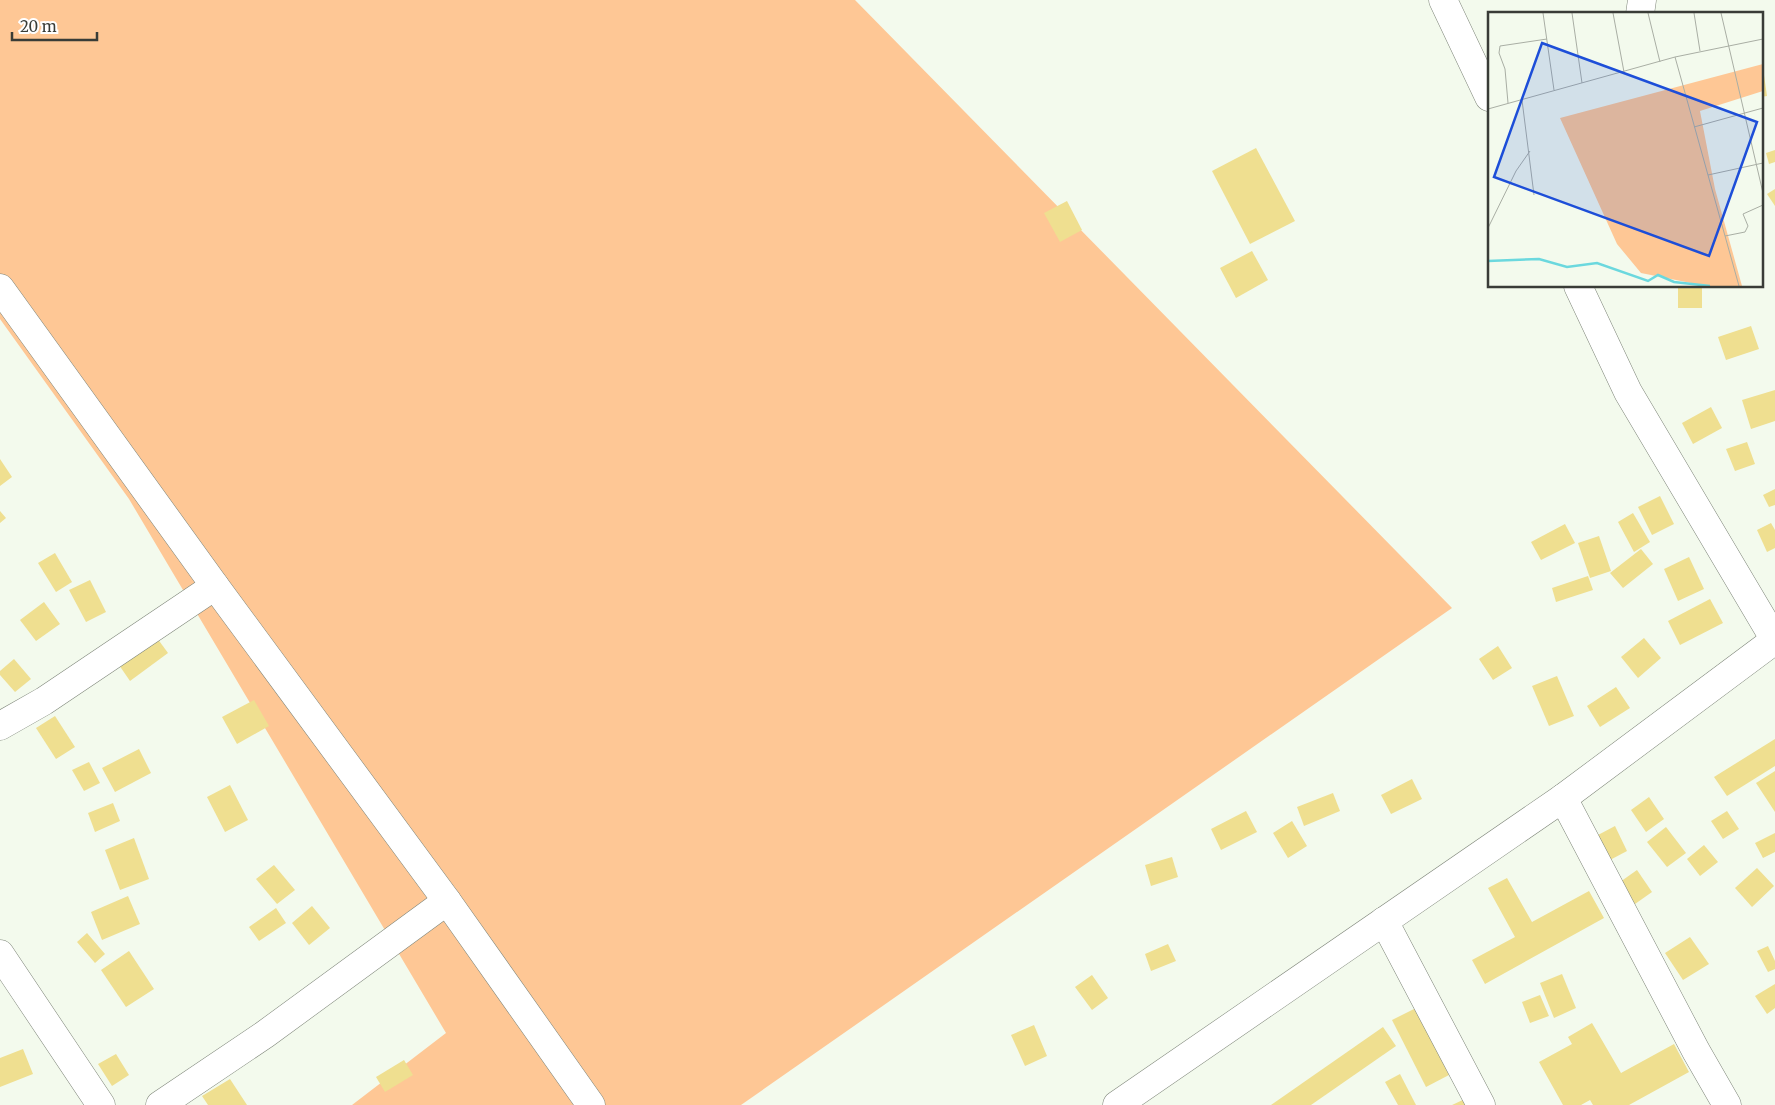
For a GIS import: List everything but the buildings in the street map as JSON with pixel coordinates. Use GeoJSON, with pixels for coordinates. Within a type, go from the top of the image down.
{"type":"FeatureCollection","features":[{"type":"Feature","properties":{"kind":"street"},"geometry":{"type":"LineString","coordinates":[[1443,0],[1488,96]]}},
{"type":"Feature","properties":{"kind":"street"},"geometry":{"type":"LineString","coordinates":[[0,288],[215,586],[447,901],[591,1105]]}},
{"type":"Feature","properties":{"kind":"street"},"geometry":{"type":"LineString","coordinates":[[1117,1105],[1563,798],[1775,640],[1628,392],[1579,288]]}},
{"type":"Feature","properties":{"kind":"street"},"geometry":{"type":"LineString","coordinates":[[0,726],[44,701],[215,586]]}},
{"type":"Feature","properties":{"kind":"street"},"geometry":{"type":"LineString","coordinates":[[1563,798],[1696,1052],[1726,1105]]}},
{"type":"Feature","properties":{"kind":"street"},"geometry":{"type":"LineString","coordinates":[[160,1105],[264,1035],[447,901]]}},
{"type":"Feature","properties":{"kind":"street"},"geometry":{"type":"LineString","coordinates":[[1384,921],[1481,1105]]}},
{"type":"Feature","properties":{"kind":"street"},"geometry":{"type":"LineString","coordinates":[[0,954],[101,1105]]}},
{"type":"Feature","properties":{"kind":"shaded area"},"geometry":{"type":"Polygon","coordinates":[[[0,0],[855,0],[1452,608],[741,1105],[352,1105],[446,1033],[129,499],[0,319],[0,0]]]}}]}
